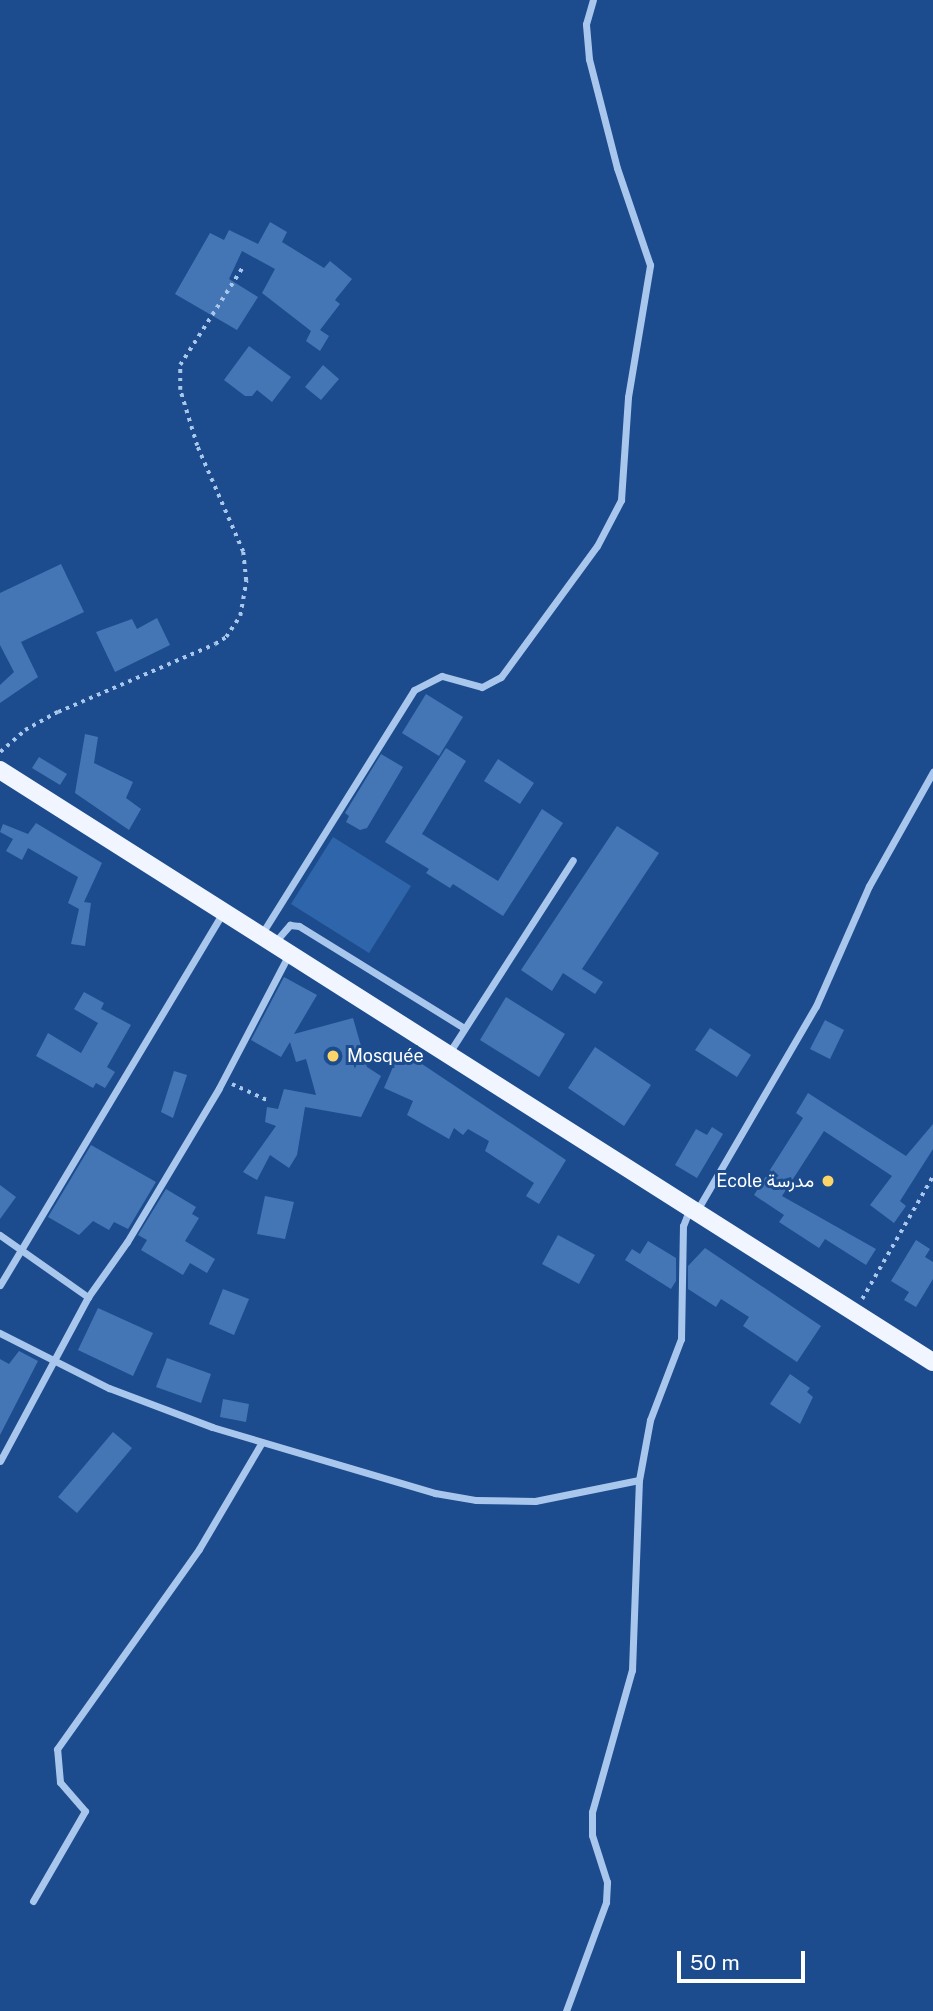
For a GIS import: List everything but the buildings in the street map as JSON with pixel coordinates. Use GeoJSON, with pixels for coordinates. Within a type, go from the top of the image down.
{"type":"FeatureCollection","features":[{"type":"Feature","properties":{"kind":"main road"},"geometry":{"type":"LineString","coordinates":[[0,770],[933,1362]]}},
{"type":"Feature","properties":{"kind":"street"},"geometry":{"type":"LineString","coordinates":[[267,939],[414,691],[442,676],[482,687],[501,677],[597,546],[621,500],[628,397],[650,265],[617,168],[589,59],[586,24],[593,0]]}},
{"type":"Feature","properties":{"kind":"street"},"geometry":{"type":"LineString","coordinates":[[566,2011],[595,1942],[607,1892],[592,1835],[592,1812],[632,1670],[639,1480],[650,1420],[681,1339],[683,1226],[816,1006],[869,886],[933,772]]}},
{"type":"Feature","properties":{"kind":"street"},"geometry":{"type":"LineString","coordinates":[[448,1054],[573,860]]}},
{"type":"Feature","properties":{"kind":"street"},"geometry":{"type":"LineString","coordinates":[[0,1285],[224,911]]}},
{"type":"Feature","properties":{"kind":"street"},"geometry":{"type":"LineString","coordinates":[[267,939],[290,925],[299,926],[464,1028]]}},
{"type":"Feature","properties":{"kind":"street"},"geometry":{"type":"LineString","coordinates":[[0,1461],[52,1359],[88,1297],[127,1242],[223,1080],[290,953]]}},
{"type":"Feature","properties":{"kind":"street"},"geometry":{"type":"LineString","coordinates":[[0,1236],[88,1297]]}},
{"type":"Feature","properties":{"kind":"street"},"geometry":{"type":"LineString","coordinates":[[0,1333],[108,1388],[262,1442],[382,1479],[476,1500],[562,1499],[639,1480]]}},
{"type":"Feature","properties":{"kind":"street"},"geometry":{"type":"LineString","coordinates":[[33,1901],[85,1811],[60,1782],[55,1771],[57,1749],[200,1549],[262,1442]]}},
{"type":"Feature","properties":{"kind":"path"},"geometry":{"type":"LineString","coordinates":[[0,752],[25,730],[58,712],[215,644],[226,637],[240,616],[246,581],[243,552],[197,446],[180,390],[180,365],[243,267]]}},
{"type":"Feature","properties":{"kind":"path"},"geometry":{"type":"LineString","coordinates":[[223,1080],[269,1101]]}},
{"type":"Feature","properties":{"kind":"path"},"geometry":{"type":"LineString","coordinates":[[854,1313],[933,1176]]}},
{"type":"Feature","properties":{"kind":"shaded area"},"geometry":{"type":"Polygon","coordinates":[[[333,837],[411,886],[369,953],[291,904],[333,837]]]}},
{"type":"Feature","properties":{"kind":"place","name":"Mosquée"},"geometry":{"type":"Point","coordinates":[333,1056]}},
{"type":"Feature","properties":{"kind":"place","name":"Ecole مدرسة"},"geometry":{"type":"Point","coordinates":[828,1181]}}]}
